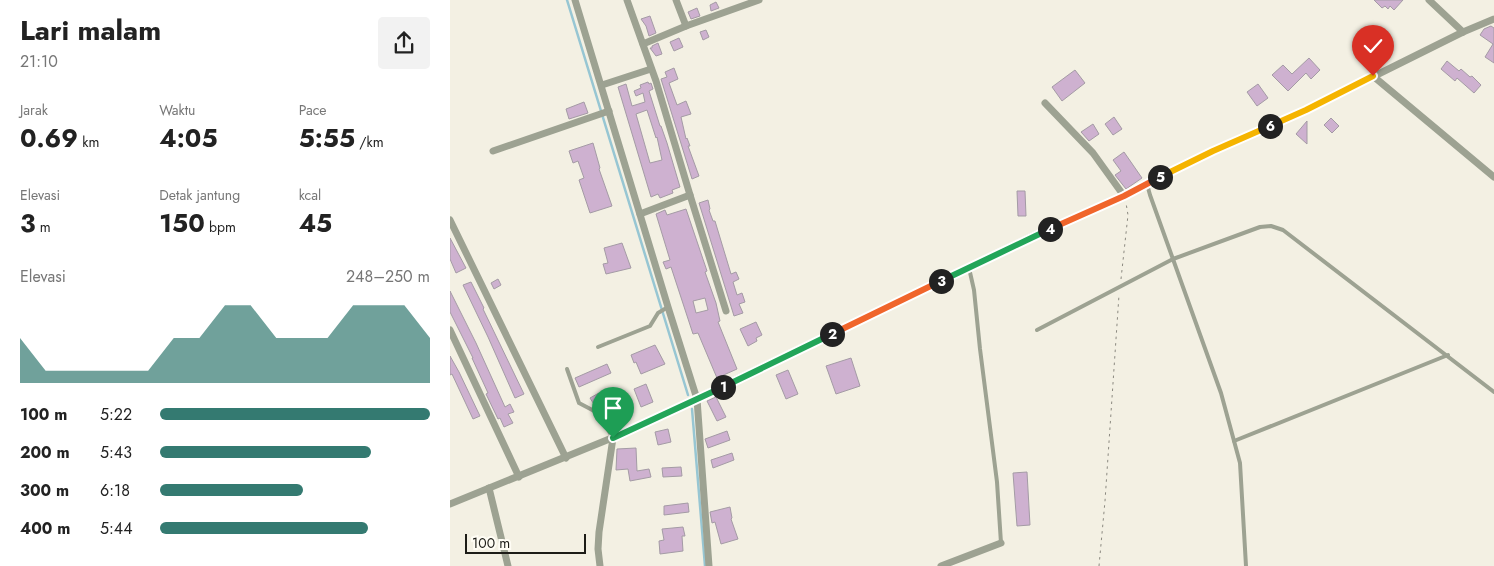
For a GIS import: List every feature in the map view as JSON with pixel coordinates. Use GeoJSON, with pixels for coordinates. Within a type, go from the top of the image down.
{"type":"FeatureCollection","features":[{"type":"Feature","properties":{"kind":"street"},"geometry":{"type":"LineString","coordinates":[[575,0],[602,85],[667,308],[697,399],[709,566]]}},
{"type":"Feature","properties":{"kind":"street"},"geometry":{"type":"LineString","coordinates":[[627,0],[652,69],[726,311]]}},
{"type":"Feature","properties":{"kind":"street"},"geometry":{"type":"LineString","coordinates":[[676,0],[686,26]]}},
{"type":"Feature","properties":{"kind":"street"},"geometry":{"type":"LineString","coordinates":[[727,0],[730,9]]}},
{"type":"Feature","properties":{"kind":"street"},"geometry":{"type":"LineString","coordinates":[[643,44],[730,9],[759,0]]}},
{"type":"Feature","properties":{"kind":"street"},"geometry":{"type":"LineString","coordinates":[[1429,0],[1463,32]]}},
{"type":"Feature","properties":{"kind":"street"},"geometry":{"type":"LineString","coordinates":[[450,504],[566,458],[697,399],[1035,235],[1124,196],[1177,168],[1306,110],[1463,32],[1494,19]]}},
{"type":"Feature","properties":{"kind":"street"},"geometry":{"type":"LineString","coordinates":[[602,85],[652,69]]}},
{"type":"Feature","properties":{"kind":"street"},"geometry":{"type":"LineString","coordinates":[[1373,76],[1494,177]]}},
{"type":"Feature","properties":{"kind":"street"},"geometry":{"type":"LineString","coordinates":[[1045,103],[1093,153],[1124,196]]}},
{"type":"Feature","properties":{"kind":"street"},"geometry":{"type":"LineString","coordinates":[[493,150],[609,111]]}},
{"type":"Feature","properties":{"kind":"street"},"geometry":{"type":"LineString","coordinates":[[640,214],[690,195]]}},
{"type":"Feature","properties":{"kind":"street"},"geometry":{"type":"LineString","coordinates":[[450,220],[566,458]]}},
{"type":"Feature","properties":{"kind":"street"},"geometry":{"type":"LineString","coordinates":[[450,330],[519,477]]}},
{"type":"Feature","properties":{"kind":"street"},"geometry":{"type":"LineString","coordinates":[[600,566],[599,532],[613,438]]}},
{"type":"Feature","properties":{"kind":"street"},"geometry":{"type":"LineString","coordinates":[[489,488],[508,566]]}},
{"type":"Feature","properties":{"kind":"street"},"geometry":{"type":"LineString","coordinates":[[941,566],[1001,543]]}},
{"type":"Feature","properties":{"kind":"lane"},"geometry":{"type":"LineString","coordinates":[[1148,184],[1150,195],[1221,393],[1240,463],[1246,566]]}},
{"type":"Feature","properties":{"kind":"lane"},"geometry":{"type":"LineString","coordinates":[[1037,330],[1173,259],[1260,227],[1271,226],[1283,230],[1494,392]]}},
{"type":"Feature","properties":{"kind":"lane"},"geometry":{"type":"LineString","coordinates":[[969,268],[974,290],[998,482],[1001,543]]}},
{"type":"Feature","properties":{"kind":"lane"},"geometry":{"type":"LineString","coordinates":[[598,347],[650,326],[660,311],[667,308]]}},
{"type":"Feature","properties":{"kind":"lane"},"geometry":{"type":"LineString","coordinates":[[1234,441],[1448,355]]}},
{"type":"Feature","properties":{"kind":"lane"},"geometry":{"type":"LineString","coordinates":[[567,369],[580,403],[598,413],[613,438]]}},
{"type":"Feature","properties":{"kind":"path"},"geometry":{"type":"LineString","coordinates":[[1099,566],[1120,287],[1128,215],[1124,196]]}},
{"type":"Feature","properties":{"kind":"building"},"geometry":{"type":"Polygon","coordinates":[[[1374,0],[1403,0],[1394,10],[1390,6],[1388,9],[1385,6],[1382,8],[1374,0]]]}},
{"type":"Feature","properties":{"kind":"building"},"geometry":{"type":"Polygon","coordinates":[[[716,2],[719,8],[711,11],[710,5],[716,2]]]}},
{"type":"Feature","properties":{"kind":"building"},"geometry":{"type":"Polygon","coordinates":[[[697,8],[700,16],[691,19],[688,12],[697,8]]]}},
{"type":"Feature","properties":{"kind":"building"},"geometry":{"type":"Polygon","coordinates":[[[650,16],[656,33],[649,36],[646,26],[641,19],[650,16]]]}},
{"type":"Feature","properties":{"kind":"building"},"geometry":{"type":"Polygon","coordinates":[[[1491,26],[1494,28],[1494,63],[1485,57],[1493,44],[1480,35],[1484,29],[1491,26]]]}},
{"type":"Feature","properties":{"kind":"building"},"geometry":{"type":"Polygon","coordinates":[[[706,30],[709,37],[703,40],[700,32],[706,30]]]}},
{"type":"Feature","properties":{"kind":"building"},"geometry":{"type":"Polygon","coordinates":[[[679,38],[683,47],[674,51],[670,42],[679,38]]]}},
{"type":"Feature","properties":{"kind":"building"},"geometry":{"type":"Polygon","coordinates":[[[658,43],[662,54],[656,56],[650,48],[658,43]]]}},
{"type":"Feature","properties":{"kind":"building"},"geometry":{"type":"Polygon","coordinates":[[[1309,58],[1320,70],[1311,79],[1306,73],[1288,91],[1272,75],[1283,65],[1292,74],[1309,58]]]}},
{"type":"Feature","properties":{"kind":"building"},"geometry":{"type":"Polygon","coordinates":[[[1447,61],[1459,71],[1461,69],[1470,77],[1472,76],[1481,85],[1474,93],[1457,78],[1455,81],[1441,69],[1447,61]]]}},
{"type":"Feature","properties":{"kind":"building"},"geometry":{"type":"Polygon","coordinates":[[[674,68],[678,79],[669,83],[677,105],[686,101],[691,114],[681,117],[686,139],[690,146],[688,146],[699,176],[692,179],[661,79],[667,77],[665,72],[674,68]]]}},
{"type":"Feature","properties":{"kind":"building"},"geometry":{"type":"Polygon","coordinates":[[[1075,70],[1085,83],[1062,101],[1052,87],[1075,70]]]}},
{"type":"Feature","properties":{"kind":"building"},"geometry":{"type":"Polygon","coordinates":[[[648,82],[649,84],[651,83],[653,89],[649,91],[680,187],[672,190],[673,193],[660,198],[658,194],[651,197],[618,87],[626,84],[632,106],[645,102],[643,93],[636,96],[634,91],[641,88],[640,85],[648,82]],[[647,110],[636,114],[650,163],[662,160],[647,110]]]}},
{"type":"Feature","properties":{"kind":"building"},"geometry":{"type":"Polygon","coordinates":[[[1258,84],[1268,98],[1257,106],[1247,92],[1258,84]]]}},
{"type":"Feature","properties":{"kind":"building"},"geometry":{"type":"Polygon","coordinates":[[[584,102],[588,113],[569,119],[566,109],[584,102]]]}},
{"type":"Feature","properties":{"kind":"building"},"geometry":{"type":"Polygon","coordinates":[[[1114,117],[1122,129],[1113,135],[1105,124],[1114,117]]]}},
{"type":"Feature","properties":{"kind":"building"},"geometry":{"type":"Polygon","coordinates":[[[1331,118],[1339,126],[1332,133],[1324,125],[1331,118]]]}},
{"type":"Feature","properties":{"kind":"building"},"geometry":{"type":"Polygon","coordinates":[[[1307,121],[1307,144],[1296,134],[1307,121]]]}},
{"type":"Feature","properties":{"kind":"building"},"geometry":{"type":"Polygon","coordinates":[[[1093,124],[1099,134],[1089,141],[1081,132],[1093,124]]]}},
{"type":"Feature","properties":{"kind":"building"},"geometry":{"type":"Polygon","coordinates":[[[593,143],[599,169],[612,206],[590,213],[579,180],[584,178],[578,161],[573,163],[569,151],[593,143]]]}},
{"type":"Feature","properties":{"kind":"building"},"geometry":{"type":"Polygon","coordinates":[[[1124,152],[1142,178],[1126,189],[1115,175],[1121,171],[1113,160],[1124,152]]]}},
{"type":"Feature","properties":{"kind":"building"},"geometry":{"type":"Polygon","coordinates":[[[1017,191],[1025,191],[1026,216],[1018,216],[1017,191]]]}},
{"type":"Feature","properties":{"kind":"building"},"geometry":{"type":"Polygon","coordinates":[[[708,200],[709,210],[713,221],[715,221],[731,274],[736,272],[739,279],[733,282],[737,295],[742,293],[745,302],[739,304],[743,313],[734,316],[699,203],[708,200]]]}},
{"type":"Feature","properties":{"kind":"building"},"geometry":{"type":"Polygon","coordinates":[[[686,209],[707,271],[705,272],[720,321],[718,322],[737,369],[717,378],[698,333],[693,334],[671,267],[666,269],[663,262],[670,260],[656,214],[665,210],[667,215],[686,209]],[[705,298],[693,301],[696,313],[708,310],[705,298]]]}},
{"type":"Feature","properties":{"kind":"building"},"geometry":{"type":"Polygon","coordinates":[[[450,238],[466,268],[456,273],[450,259],[450,238]]]}},
{"type":"Feature","properties":{"kind":"building"},"geometry":{"type":"Polygon","coordinates":[[[622,243],[631,268],[606,274],[603,264],[608,263],[604,248],[622,243]]]}},
{"type":"Feature","properties":{"kind":"building"},"geometry":{"type":"Polygon","coordinates":[[[498,279],[501,285],[494,289],[491,283],[498,279]]]}},
{"type":"Feature","properties":{"kind":"building"},"geometry":{"type":"Polygon","coordinates":[[[471,282],[524,394],[515,398],[463,285],[471,282]]]}},
{"type":"Feature","properties":{"kind":"building"},"geometry":{"type":"Polygon","coordinates":[[[450,291],[505,407],[510,404],[514,412],[508,414],[513,423],[504,427],[486,394],[488,393],[473,358],[450,312],[450,291]]]}},
{"type":"Feature","properties":{"kind":"building"},"geometry":{"type":"Polygon","coordinates":[[[756,322],[762,335],[756,338],[757,341],[748,346],[740,329],[756,322]]]}},
{"type":"Feature","properties":{"kind":"building"},"geometry":{"type":"Polygon","coordinates":[[[655,345],[665,364],[641,374],[631,355],[655,345]]]}},
{"type":"Feature","properties":{"kind":"building"},"geometry":{"type":"Polygon","coordinates":[[[450,356],[480,416],[473,419],[452,374],[450,375],[450,356]]]}},
{"type":"Feature","properties":{"kind":"building"},"geometry":{"type":"Polygon","coordinates":[[[851,358],[860,386],[836,394],[826,366],[851,358]]]}},
{"type":"Feature","properties":{"kind":"building"},"geometry":{"type":"Polygon","coordinates":[[[607,364],[611,373],[579,387],[575,378],[607,364]]]}},
{"type":"Feature","properties":{"kind":"building"},"geometry":{"type":"Polygon","coordinates":[[[788,370],[798,394],[786,399],[776,375],[788,370]]]}},
{"type":"Feature","properties":{"kind":"building"},"geometry":{"type":"Polygon","coordinates":[[[646,384],[653,402],[641,407],[634,389],[646,384]]]}},
{"type":"Feature","properties":{"kind":"building"},"geometry":{"type":"Polygon","coordinates":[[[599,393],[603,401],[595,406],[590,398],[599,393]]]}},
{"type":"Feature","properties":{"kind":"building"},"geometry":{"type":"Polygon","coordinates":[[[716,397],[726,417],[717,421],[707,401],[716,397]]]}},
{"type":"Feature","properties":{"kind":"building"},"geometry":{"type":"Polygon","coordinates":[[[668,429],[671,442],[658,445],[655,432],[668,429]]]}},
{"type":"Feature","properties":{"kind":"building"},"geometry":{"type":"Polygon","coordinates":[[[727,431],[730,440],[708,448],[705,439],[727,431]]]}},
{"type":"Feature","properties":{"kind":"building"},"geometry":{"type":"Polygon","coordinates":[[[636,448],[637,471],[649,469],[651,477],[630,481],[628,469],[616,470],[617,449],[636,448]]]}},
{"type":"Feature","properties":{"kind":"building"},"geometry":{"type":"Polygon","coordinates":[[[732,453],[734,460],[713,468],[711,460],[732,453]]]}},
{"type":"Feature","properties":{"kind":"building"},"geometry":{"type":"Polygon","coordinates":[[[681,467],[682,476],[663,477],[662,468],[681,467]]]}},
{"type":"Feature","properties":{"kind":"building"},"geometry":{"type":"Polygon","coordinates":[[[1027,472],[1030,525],[1017,526],[1013,473],[1027,472]]]}},
{"type":"Feature","properties":{"kind":"building"},"geometry":{"type":"Polygon","coordinates":[[[688,503],[689,512],[664,515],[664,506],[688,503]]]}},
{"type":"Feature","properties":{"kind":"building"},"geometry":{"type":"Polygon","coordinates":[[[730,507],[731,519],[738,539],[721,544],[715,522],[712,523],[710,512],[730,507]]]}},
{"type":"Feature","properties":{"kind":"building"},"geometry":{"type":"Polygon","coordinates":[[[683,527],[685,536],[682,536],[683,551],[660,554],[659,541],[664,540],[662,529],[683,527]]]}},
{"type":"Feature","properties":{"kind":"waterway"},"geometry":{"type":"LineString","coordinates":[[567,0],[688,395]]}},
{"type":"Feature","properties":{"kind":"waterway"},"geometry":{"type":"LineString","coordinates":[[692,409],[705,566]]}},
{"type":"Feature","properties":{"kind":"route"},"geometry":{"type":"LineString","coordinates":[[613,438],[1035,235],[1124,196],[1177,168],[1306,110],[1373,76]]}}]}
